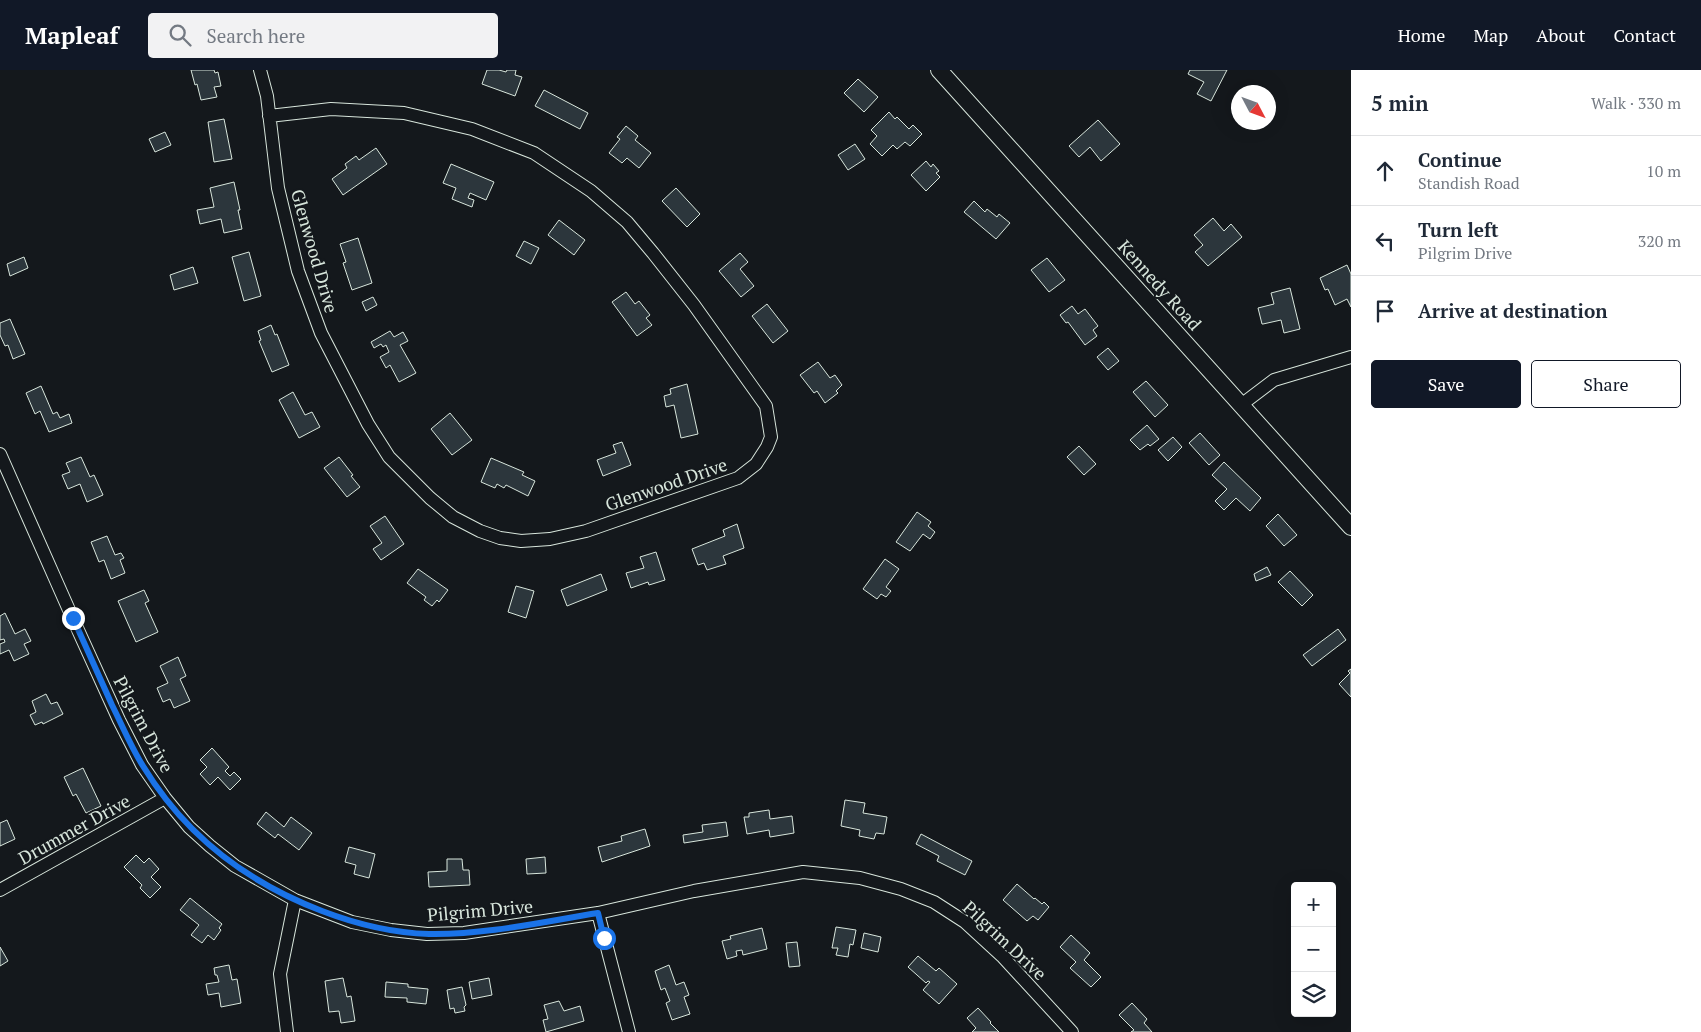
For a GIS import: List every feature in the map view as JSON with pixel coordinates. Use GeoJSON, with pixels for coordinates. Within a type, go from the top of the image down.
{"type":"FeatureCollection","features":[{"type":"Feature","properties":{"kind":"street","name":"Glenwood Drive"},"geometry":{"type":"LineString","coordinates":[[260,70],[267,96],[269,116],[278,188],[298,271],[321,333],[368,424],[389,457],[411,480],[453,517],[480,531],[500,538],[522,541],[550,539],[586,531],[738,478],[756,464],[770,437],[766,406],[653,253],[627,222],[591,191],[534,152],[472,128],[404,113],[331,108],[269,116]]}},
{"type":"Feature","properties":{"kind":"street","name":"Kennedy Road"},"geometry":{"type":"LineString","coordinates":[[938,70],[1351,527]]}},
{"type":"Feature","properties":{"kind":"street"},"geometry":{"type":"LineString","coordinates":[[1241,405],[1274,380],[1351,357]]}},
{"type":"Feature","properties":{"kind":"street","name":"Pilgrim Drive"},"geometry":{"type":"LineString","coordinates":[[0,454],[119,720],[142,765],[165,798],[189,826],[229,861],[296,900],[352,922],[391,930],[428,934],[464,933],[598,913],[694,891],[803,872],[860,878],[934,902],[965,922],[1002,956],[1072,1032]]}},
{"type":"Feature","properties":{"kind":"street","name":"Drummer Drive"},"geometry":{"type":"LineString","coordinates":[[0,890],[165,798]]}},
{"type":"Feature","properties":{"kind":"street"},"geometry":{"type":"LineString","coordinates":[[287,1032],[280,974],[296,900]]}},
{"type":"Feature","properties":{"kind":"street"},"geometry":{"type":"LineString","coordinates":[[598,913],[629,1032]]}},
{"type":"Feature","properties":{"kind":"building"},"geometry":{"type":"Polygon","coordinates":[[[191,70],[214,70],[215,73],[218,72],[221,86],[214,87],[217,97],[201,100],[191,70]]]}},
{"type":"Feature","properties":{"kind":"building"},"geometry":{"type":"Polygon","coordinates":[[[487,70],[506,72],[507,70],[516,70],[515,75],[522,77],[515,96],[482,84],[487,70]]]}},
{"type":"Feature","properties":{"kind":"building"},"geometry":{"type":"Polygon","coordinates":[[[1190,70],[1227,70],[1211,101],[1197,94],[1204,82],[1188,74],[1190,70]]]}},
{"type":"Feature","properties":{"kind":"building"},"geometry":{"type":"Polygon","coordinates":[[[858,79],[878,97],[864,112],[844,93],[858,79]]]}},
{"type":"Feature","properties":{"kind":"building"},"geometry":{"type":"Polygon","coordinates":[[[544,90],[588,113],[580,129],[535,106],[544,90]]]}},
{"type":"Feature","properties":{"kind":"building"},"geometry":{"type":"Polygon","coordinates":[[[889,112],[909,129],[913,125],[922,134],[910,146],[905,142],[897,149],[893,145],[882,156],[870,144],[877,136],[871,130],[889,112]]]}},
{"type":"Feature","properties":{"kind":"building"},"geometry":{"type":"Polygon","coordinates":[[[224,119],[232,159],[214,162],[208,122],[224,119]]]}},
{"type":"Feature","properties":{"kind":"building"},"geometry":{"type":"Polygon","coordinates":[[[1098,120],[1120,144],[1101,161],[1090,147],[1079,157],[1069,146],[1098,120]]]}},
{"type":"Feature","properties":{"kind":"building"},"geometry":{"type":"Polygon","coordinates":[[[626,126],[638,136],[635,140],[651,153],[639,168],[627,158],[622,163],[609,153],[620,139],[617,137],[626,126]]]}},
{"type":"Feature","properties":{"kind":"building"},"geometry":{"type":"Polygon","coordinates":[[[165,132],[171,145],[155,152],[149,139],[165,132]]]}},
{"type":"Feature","properties":{"kind":"building"},"geometry":{"type":"Polygon","coordinates":[[[855,144],[865,159],[848,170],[838,155],[855,144]]]}},
{"type":"Feature","properties":{"kind":"building"},"geometry":{"type":"Polygon","coordinates":[[[376,148],[387,164],[343,195],[332,179],[347,168],[345,164],[356,156],[359,160],[376,148]]]}},
{"type":"Feature","properties":{"kind":"building"},"geometry":{"type":"Polygon","coordinates":[[[926,161],[931,167],[933,164],[939,171],[936,173],[940,177],[926,191],[911,175],[926,161]]]}},
{"type":"Feature","properties":{"kind":"building"},"geometry":{"type":"Polygon","coordinates":[[[451,164],[494,182],[486,200],[470,193],[468,198],[474,200],[472,207],[452,199],[456,188],[443,183],[451,164]]]}},
{"type":"Feature","properties":{"kind":"building"},"geometry":{"type":"Polygon","coordinates":[[[234,182],[242,229],[224,233],[221,219],[200,224],[197,210],[214,207],[210,188],[234,182]]]}},
{"type":"Feature","properties":{"kind":"building"},"geometry":{"type":"Polygon","coordinates":[[[676,188],[700,214],[687,227],[662,201],[676,188]]]}},
{"type":"Feature","properties":{"kind":"building"},"geometry":{"type":"Polygon","coordinates":[[[974,201],[985,212],[987,209],[997,217],[999,214],[1010,223],[996,239],[964,212],[974,201]]]}},
{"type":"Feature","properties":{"kind":"building"},"geometry":{"type":"Polygon","coordinates":[[[1213,218],[1224,231],[1231,224],[1242,237],[1208,266],[1195,252],[1203,245],[1194,235],[1213,218]]]}},
{"type":"Feature","properties":{"kind":"building"},"geometry":{"type":"Polygon","coordinates":[[[559,220],[585,240],[574,255],[548,235],[559,220]]]}},
{"type":"Feature","properties":{"kind":"building"},"geometry":{"type":"Polygon","coordinates":[[[358,238],[372,283],[352,290],[343,263],[346,262],[340,244],[358,238]]]}},
{"type":"Feature","properties":{"kind":"building"},"geometry":{"type":"Polygon","coordinates":[[[524,241],[539,248],[531,264],[516,256],[524,241]]]}},
{"type":"Feature","properties":{"kind":"building"},"geometry":{"type":"Polygon","coordinates":[[[249,252],[261,296],[244,301],[232,257],[249,252]]]}},
{"type":"Feature","properties":{"kind":"building"},"geometry":{"type":"Polygon","coordinates":[[[740,253],[748,262],[740,269],[754,286],[741,297],[719,271],[740,253]]]}},
{"type":"Feature","properties":{"kind":"building"},"geometry":{"type":"Polygon","coordinates":[[[24,257],[28,268],[10,276],[7,264],[24,257]]]}},
{"type":"Feature","properties":{"kind":"building"},"geometry":{"type":"Polygon","coordinates":[[[1047,258],[1065,280],[1049,292],[1031,270],[1047,258]]]}},
{"type":"Feature","properties":{"kind":"building"},"geometry":{"type":"Polygon","coordinates":[[[1347,265],[1351,274],[1351,307],[1347,299],[1335,305],[1328,289],[1325,290],[1320,278],[1347,265]]]}},
{"type":"Feature","properties":{"kind":"building"},"geometry":{"type":"Polygon","coordinates":[[[193,267],[198,283],[174,290],[170,275],[193,267]]]}},
{"type":"Feature","properties":{"kind":"building"},"geometry":{"type":"Polygon","coordinates":[[[1290,288],[1300,329],[1284,333],[1281,320],[1262,324],[1258,308],[1274,304],[1271,293],[1290,288]]]}},
{"type":"Feature","properties":{"kind":"building"},"geometry":{"type":"Polygon","coordinates":[[[626,292],[635,304],[639,301],[650,315],[646,318],[652,325],[637,336],[612,302],[626,292]]]}},
{"type":"Feature","properties":{"kind":"building"},"geometry":{"type":"Polygon","coordinates":[[[373,297],[377,305],[366,311],[362,302],[373,297]]]}},
{"type":"Feature","properties":{"kind":"building"},"geometry":{"type":"Polygon","coordinates":[[[767,304],[788,331],[773,343],[752,316],[767,304]]]}},
{"type":"Feature","properties":{"kind":"building"},"geometry":{"type":"Polygon","coordinates":[[[1072,306],[1078,314],[1085,309],[1098,326],[1093,330],[1097,336],[1085,345],[1068,322],[1066,323],[1060,315],[1072,306]]]}},
{"type":"Feature","properties":{"kind":"building"},"geometry":{"type":"Polygon","coordinates":[[[10,319],[25,354],[13,359],[8,345],[5,346],[0,335],[0,323],[10,319]]]}},
{"type":"Feature","properties":{"kind":"building"},"geometry":{"type":"Polygon","coordinates":[[[271,325],[275,335],[277,334],[289,365],[272,372],[259,341],[261,340],[258,331],[271,325]]]}},
{"type":"Feature","properties":{"kind":"building"},"geometry":{"type":"Polygon","coordinates":[[[390,331],[394,337],[403,332],[408,341],[400,345],[416,373],[399,382],[390,365],[386,368],[380,357],[389,352],[386,345],[383,347],[381,344],[374,348],[371,342],[390,331]]]}},
{"type":"Feature","properties":{"kind":"building"},"geometry":{"type":"Polygon","coordinates":[[[1108,348],[1119,361],[1108,370],[1097,357],[1108,348]]]}},
{"type":"Feature","properties":{"kind":"building"},"geometry":{"type":"Polygon","coordinates":[[[818,362],[830,378],[835,375],[842,385],[836,391],[838,393],[825,403],[817,391],[814,393],[800,375],[818,362]]]}},
{"type":"Feature","properties":{"kind":"building"},"geometry":{"type":"Polygon","coordinates":[[[1146,381],[1168,405],[1155,417],[1133,392],[1146,381]]]}},
{"type":"Feature","properties":{"kind":"building"},"geometry":{"type":"Polygon","coordinates":[[[687,384],[698,434],[681,438],[674,405],[666,407],[664,396],[671,394],[670,389],[687,384]]]}},
{"type":"Feature","properties":{"kind":"building"},"geometry":{"type":"Polygon","coordinates":[[[41,386],[53,414],[57,412],[60,418],[69,414],[72,423],[49,432],[40,411],[35,414],[26,393],[41,386]]]}},
{"type":"Feature","properties":{"kind":"building"},"geometry":{"type":"Polygon","coordinates":[[[293,392],[305,415],[312,412],[320,427],[299,438],[279,400],[293,392]]]}},
{"type":"Feature","properties":{"kind":"building"},"geometry":{"type":"Polygon","coordinates":[[[450,413],[472,440],[452,455],[431,429],[450,413]]]}},
{"type":"Feature","properties":{"kind":"building"},"geometry":{"type":"Polygon","coordinates":[[[1147,425],[1159,439],[1150,446],[1148,444],[1140,450],[1130,440],[1147,425]]]}},
{"type":"Feature","properties":{"kind":"building"},"geometry":{"type":"Polygon","coordinates":[[[1200,433],[1220,455],[1209,465],[1189,443],[1200,433]]]}},
{"type":"Feature","properties":{"kind":"building"},"geometry":{"type":"Polygon","coordinates":[[[1173,437],[1182,447],[1168,461],[1158,450],[1173,437]]]}},
{"type":"Feature","properties":{"kind":"building"},"geometry":{"type":"Polygon","coordinates":[[[622,442],[631,465],[603,476],[597,460],[616,453],[613,445],[622,442]]]}},
{"type":"Feature","properties":{"kind":"building"},"geometry":{"type":"Polygon","coordinates":[[[1079,446],[1096,464],[1084,475],[1067,457],[1079,446]]]}},
{"type":"Feature","properties":{"kind":"building"},"geometry":{"type":"Polygon","coordinates":[[[81,457],[90,477],[94,475],[103,495],[87,502],[80,484],[68,489],[62,475],[70,472],[66,463],[81,457]]]}},
{"type":"Feature","properties":{"kind":"building"},"geometry":{"type":"Polygon","coordinates":[[[339,457],[360,487],[347,497],[324,468],[339,457]]]}},
{"type":"Feature","properties":{"kind":"building"},"geometry":{"type":"Polygon","coordinates":[[[491,458],[524,472],[522,475],[535,481],[528,496],[506,485],[504,488],[497,484],[495,488],[481,482],[491,458]]]}},
{"type":"Feature","properties":{"kind":"building"},"geometry":{"type":"Polygon","coordinates":[[[1224,462],[1261,498],[1250,511],[1236,498],[1224,510],[1215,501],[1227,489],[1212,475],[1224,462]]]}},
{"type":"Feature","properties":{"kind":"building"},"geometry":{"type":"Polygon","coordinates":[[[917,512],[931,522],[928,526],[935,532],[930,539],[923,534],[910,551],[896,542],[917,512]]]}},
{"type":"Feature","properties":{"kind":"building"},"geometry":{"type":"Polygon","coordinates":[[[1278,514],[1297,535],[1284,546],[1266,526],[1278,514]]]}},
{"type":"Feature","properties":{"kind":"building"},"geometry":{"type":"Polygon","coordinates":[[[385,516],[404,544],[381,560],[373,549],[382,543],[370,526],[385,516]]]}},
{"type":"Feature","properties":{"kind":"building"},"geometry":{"type":"Polygon","coordinates":[[[737,524],[744,548],[723,556],[726,564],[707,570],[704,563],[698,565],[692,549],[725,536],[723,530],[737,524]]]}},
{"type":"Feature","properties":{"kind":"building"},"geometry":{"type":"Polygon","coordinates":[[[107,536],[115,555],[121,553],[124,558],[120,560],[125,573],[111,579],[104,560],[99,562],[91,542],[107,536]]]}},
{"type":"Feature","properties":{"kind":"building"},"geometry":{"type":"Polygon","coordinates":[[[656,552],[665,580],[649,585],[648,582],[631,588],[626,573],[644,568],[640,557],[656,552]]]}},
{"type":"Feature","properties":{"kind":"building"},"geometry":{"type":"Polygon","coordinates":[[[885,559],[899,569],[886,587],[891,591],[886,597],[881,594],[877,599],[863,589],[885,559]]]}},
{"type":"Feature","properties":{"kind":"building"},"geometry":{"type":"Polygon","coordinates":[[[1267,567],[1271,575],[1256,581],[1254,574],[1267,567]]]}},
{"type":"Feature","properties":{"kind":"building"},"geometry":{"type":"Polygon","coordinates":[[[418,569],[448,590],[439,602],[437,600],[432,606],[424,600],[426,597],[407,583],[418,569]]]}},
{"type":"Feature","properties":{"kind":"building"},"geometry":{"type":"Polygon","coordinates":[[[1290,571],[1313,595],[1302,606],[1278,582],[1290,571]]]}},
{"type":"Feature","properties":{"kind":"building"},"geometry":{"type":"Polygon","coordinates":[[[601,574],[607,590],[567,606],[561,590],[601,574]]]}},
{"type":"Feature","properties":{"kind":"building"},"geometry":{"type":"Polygon","coordinates":[[[516,586],[534,591],[526,618],[508,612],[516,586]]]}},
{"type":"Feature","properties":{"kind":"building"},"geometry":{"type":"Polygon","coordinates":[[[144,590],[149,601],[145,603],[158,632],[136,642],[118,601],[144,590]]]}},
{"type":"Feature","properties":{"kind":"building"},"geometry":{"type":"Polygon","coordinates":[[[5,613],[15,634],[25,629],[31,641],[24,644],[29,654],[14,661],[9,650],[0,654],[0,644],[5,642],[4,639],[0,640],[0,616],[5,613]]]}},
{"type":"Feature","properties":{"kind":"building"},"geometry":{"type":"Polygon","coordinates":[[[1338,629],[1346,640],[1312,666],[1303,655],[1338,629]]]}},
{"type":"Feature","properties":{"kind":"building"},"geometry":{"type":"Polygon","coordinates":[[[178,657],[186,676],[180,679],[190,701],[174,708],[170,699],[163,702],[157,688],[168,683],[160,666],[178,657]]]}},
{"type":"Feature","properties":{"kind":"building"},"geometry":{"type":"Polygon","coordinates":[[[1351,669],[1351,697],[1339,684],[1350,673],[1348,671],[1351,669]]]}},
{"type":"Feature","properties":{"kind":"building"},"geometry":{"type":"Polygon","coordinates":[[[46,694],[51,704],[57,702],[63,714],[43,724],[42,722],[35,725],[30,715],[36,712],[32,701],[46,694]]]}},
{"type":"Feature","properties":{"kind":"building"},"geometry":{"type":"Polygon","coordinates":[[[212,748],[229,767],[225,771],[230,776],[234,772],[241,779],[230,790],[218,777],[210,785],[200,774],[207,767],[200,760],[212,748]]]}},
{"type":"Feature","properties":{"kind":"building"},"geometry":{"type":"Polygon","coordinates":[[[83,768],[101,806],[86,813],[76,794],[73,796],[64,777],[83,768]]]}},
{"type":"Feature","properties":{"kind":"building"},"geometry":{"type":"Polygon","coordinates":[[[845,800],[865,803],[863,813],[887,817],[884,834],[876,833],[874,839],[859,836],[860,830],[841,826],[845,800]]]}},
{"type":"Feature","properties":{"kind":"building"},"geometry":{"type":"Polygon","coordinates":[[[769,810],[770,819],[792,816],[794,833],[770,837],[769,830],[747,834],[744,817],[749,817],[749,813],[769,810]]]}},
{"type":"Feature","properties":{"kind":"building"},"geometry":{"type":"Polygon","coordinates":[[[266,812],[284,827],[291,817],[312,833],[299,850],[278,834],[275,838],[257,824],[266,812]]]}},
{"type":"Feature","properties":{"kind":"building"},"geometry":{"type":"Polygon","coordinates":[[[7,820],[15,839],[0,846],[0,823],[7,820]]]}},
{"type":"Feature","properties":{"kind":"building"},"geometry":{"type":"Polygon","coordinates":[[[726,822],[728,836],[684,843],[683,835],[703,832],[702,825],[726,822]]]}},
{"type":"Feature","properties":{"kind":"building"},"geometry":{"type":"Polygon","coordinates":[[[645,829],[650,846],[602,862],[598,847],[622,841],[621,836],[645,829]]]}},
{"type":"Feature","properties":{"kind":"building"},"geometry":{"type":"Polygon","coordinates":[[[921,834],[972,861],[965,875],[937,861],[939,856],[916,844],[921,834]]]}},
{"type":"Feature","properties":{"kind":"building"},"geometry":{"type":"Polygon","coordinates":[[[349,847],[375,854],[369,878],[354,874],[356,865],[345,862],[349,847]]]}},
{"type":"Feature","properties":{"kind":"building"},"geometry":{"type":"Polygon","coordinates":[[[136,855],[144,863],[149,858],[159,869],[151,877],[161,887],[150,898],[140,888],[142,885],[124,867],[136,855]]]}},
{"type":"Feature","properties":{"kind":"building"},"geometry":{"type":"Polygon","coordinates":[[[545,857],[546,873],[527,874],[526,859],[545,857]]]}},
{"type":"Feature","properties":{"kind":"building"},"geometry":{"type":"Polygon","coordinates":[[[447,859],[462,859],[463,870],[469,870],[470,885],[429,887],[428,872],[447,871],[447,859]]]}},
{"type":"Feature","properties":{"kind":"building"},"geometry":{"type":"Polygon","coordinates":[[[1017,884],[1034,899],[1042,904],[1044,902],[1049,907],[1038,920],[1033,916],[1027,921],[1003,900],[1017,884]]]}},
{"type":"Feature","properties":{"kind":"building"},"geometry":{"type":"Polygon","coordinates":[[[190,898],[222,924],[219,928],[221,930],[214,940],[208,935],[202,943],[191,935],[199,925],[180,910],[190,898]]]}},
{"type":"Feature","properties":{"kind":"building"},"geometry":{"type":"Polygon","coordinates":[[[836,927],[856,930],[853,945],[850,944],[848,957],[836,955],[838,948],[832,948],[836,927]]]}},
{"type":"Feature","properties":{"kind":"building"},"geometry":{"type":"Polygon","coordinates":[[[762,928],[767,949],[743,955],[742,950],[736,951],[737,956],[727,959],[722,941],[731,939],[730,936],[762,928]]]}},
{"type":"Feature","properties":{"kind":"building"},"geometry":{"type":"Polygon","coordinates":[[[864,933],[881,937],[878,952],[861,948],[864,933]]]}},
{"type":"Feature","properties":{"kind":"building"},"geometry":{"type":"Polygon","coordinates":[[[1071,935],[1090,953],[1084,960],[1101,977],[1091,987],[1070,968],[1076,962],[1060,947],[1071,935]]]}},
{"type":"Feature","properties":{"kind":"building"},"geometry":{"type":"Polygon","coordinates":[[[797,942],[800,966],[789,967],[786,943],[797,942]]]}},
{"type":"Feature","properties":{"kind":"building"},"geometry":{"type":"Polygon","coordinates":[[[0,947],[8,961],[0,966],[0,947]]]}},
{"type":"Feature","properties":{"kind":"building"},"geometry":{"type":"Polygon","coordinates":[[[918,956],[936,971],[939,968],[957,984],[939,1004],[923,990],[930,982],[926,983],[908,967],[918,956]]]}},
{"type":"Feature","properties":{"kind":"building"},"geometry":{"type":"Polygon","coordinates":[[[229,965],[232,980],[237,979],[241,1003],[221,1007],[219,993],[208,995],[206,984],[219,982],[214,968],[229,965]]]}},
{"type":"Feature","properties":{"kind":"building"},"geometry":{"type":"Polygon","coordinates":[[[669,965],[676,985],[684,982],[689,995],[684,997],[690,1014],[672,1020],[666,1003],[670,1001],[665,988],[661,990],[655,971],[669,965]]]}},
{"type":"Feature","properties":{"kind":"building"},"geometry":{"type":"Polygon","coordinates":[[[343,978],[347,997],[351,996],[355,1021],[341,1023],[339,1011],[329,1012],[325,981],[343,978]]]}},
{"type":"Feature","properties":{"kind":"building"},"geometry":{"type":"Polygon","coordinates":[[[489,978],[492,995],[472,999],[469,982],[489,978]]]}},
{"type":"Feature","properties":{"kind":"building"},"geometry":{"type":"Polygon","coordinates":[[[386,982],[408,984],[408,987],[428,989],[426,1004],[407,1002],[407,998],[385,997],[386,982]]]}},
{"type":"Feature","properties":{"kind":"building"},"geometry":{"type":"Polygon","coordinates":[[[462,987],[466,1005],[464,1007],[465,1011],[455,1013],[454,1008],[450,1009],[447,990],[462,987]]]}},
{"type":"Feature","properties":{"kind":"building"},"geometry":{"type":"Polygon","coordinates":[[[559,1001],[564,1011],[580,1006],[584,1021],[546,1032],[543,1020],[548,1019],[544,1005],[559,1001]]]}},
{"type":"Feature","properties":{"kind":"building"},"geometry":{"type":"Polygon","coordinates":[[[1132,1003],[1147,1019],[1144,1023],[1152,1032],[1131,1032],[1134,1030],[1119,1015],[1132,1003]]]}},
{"type":"Feature","properties":{"kind":"building"},"geometry":{"type":"Polygon","coordinates":[[[978,1008],[999,1032],[972,1032],[976,1028],[967,1018],[978,1008]]]}},
{"type":"Feature","properties":{"kind":"route"},"geometry":{"type":"LineString","coordinates":[[73,618],[119,720],[142,765],[165,798],[189,826],[235,866],[296,900],[352,922],[391,930],[428,934],[464,933],[598,913],[604,938]]}}]}
